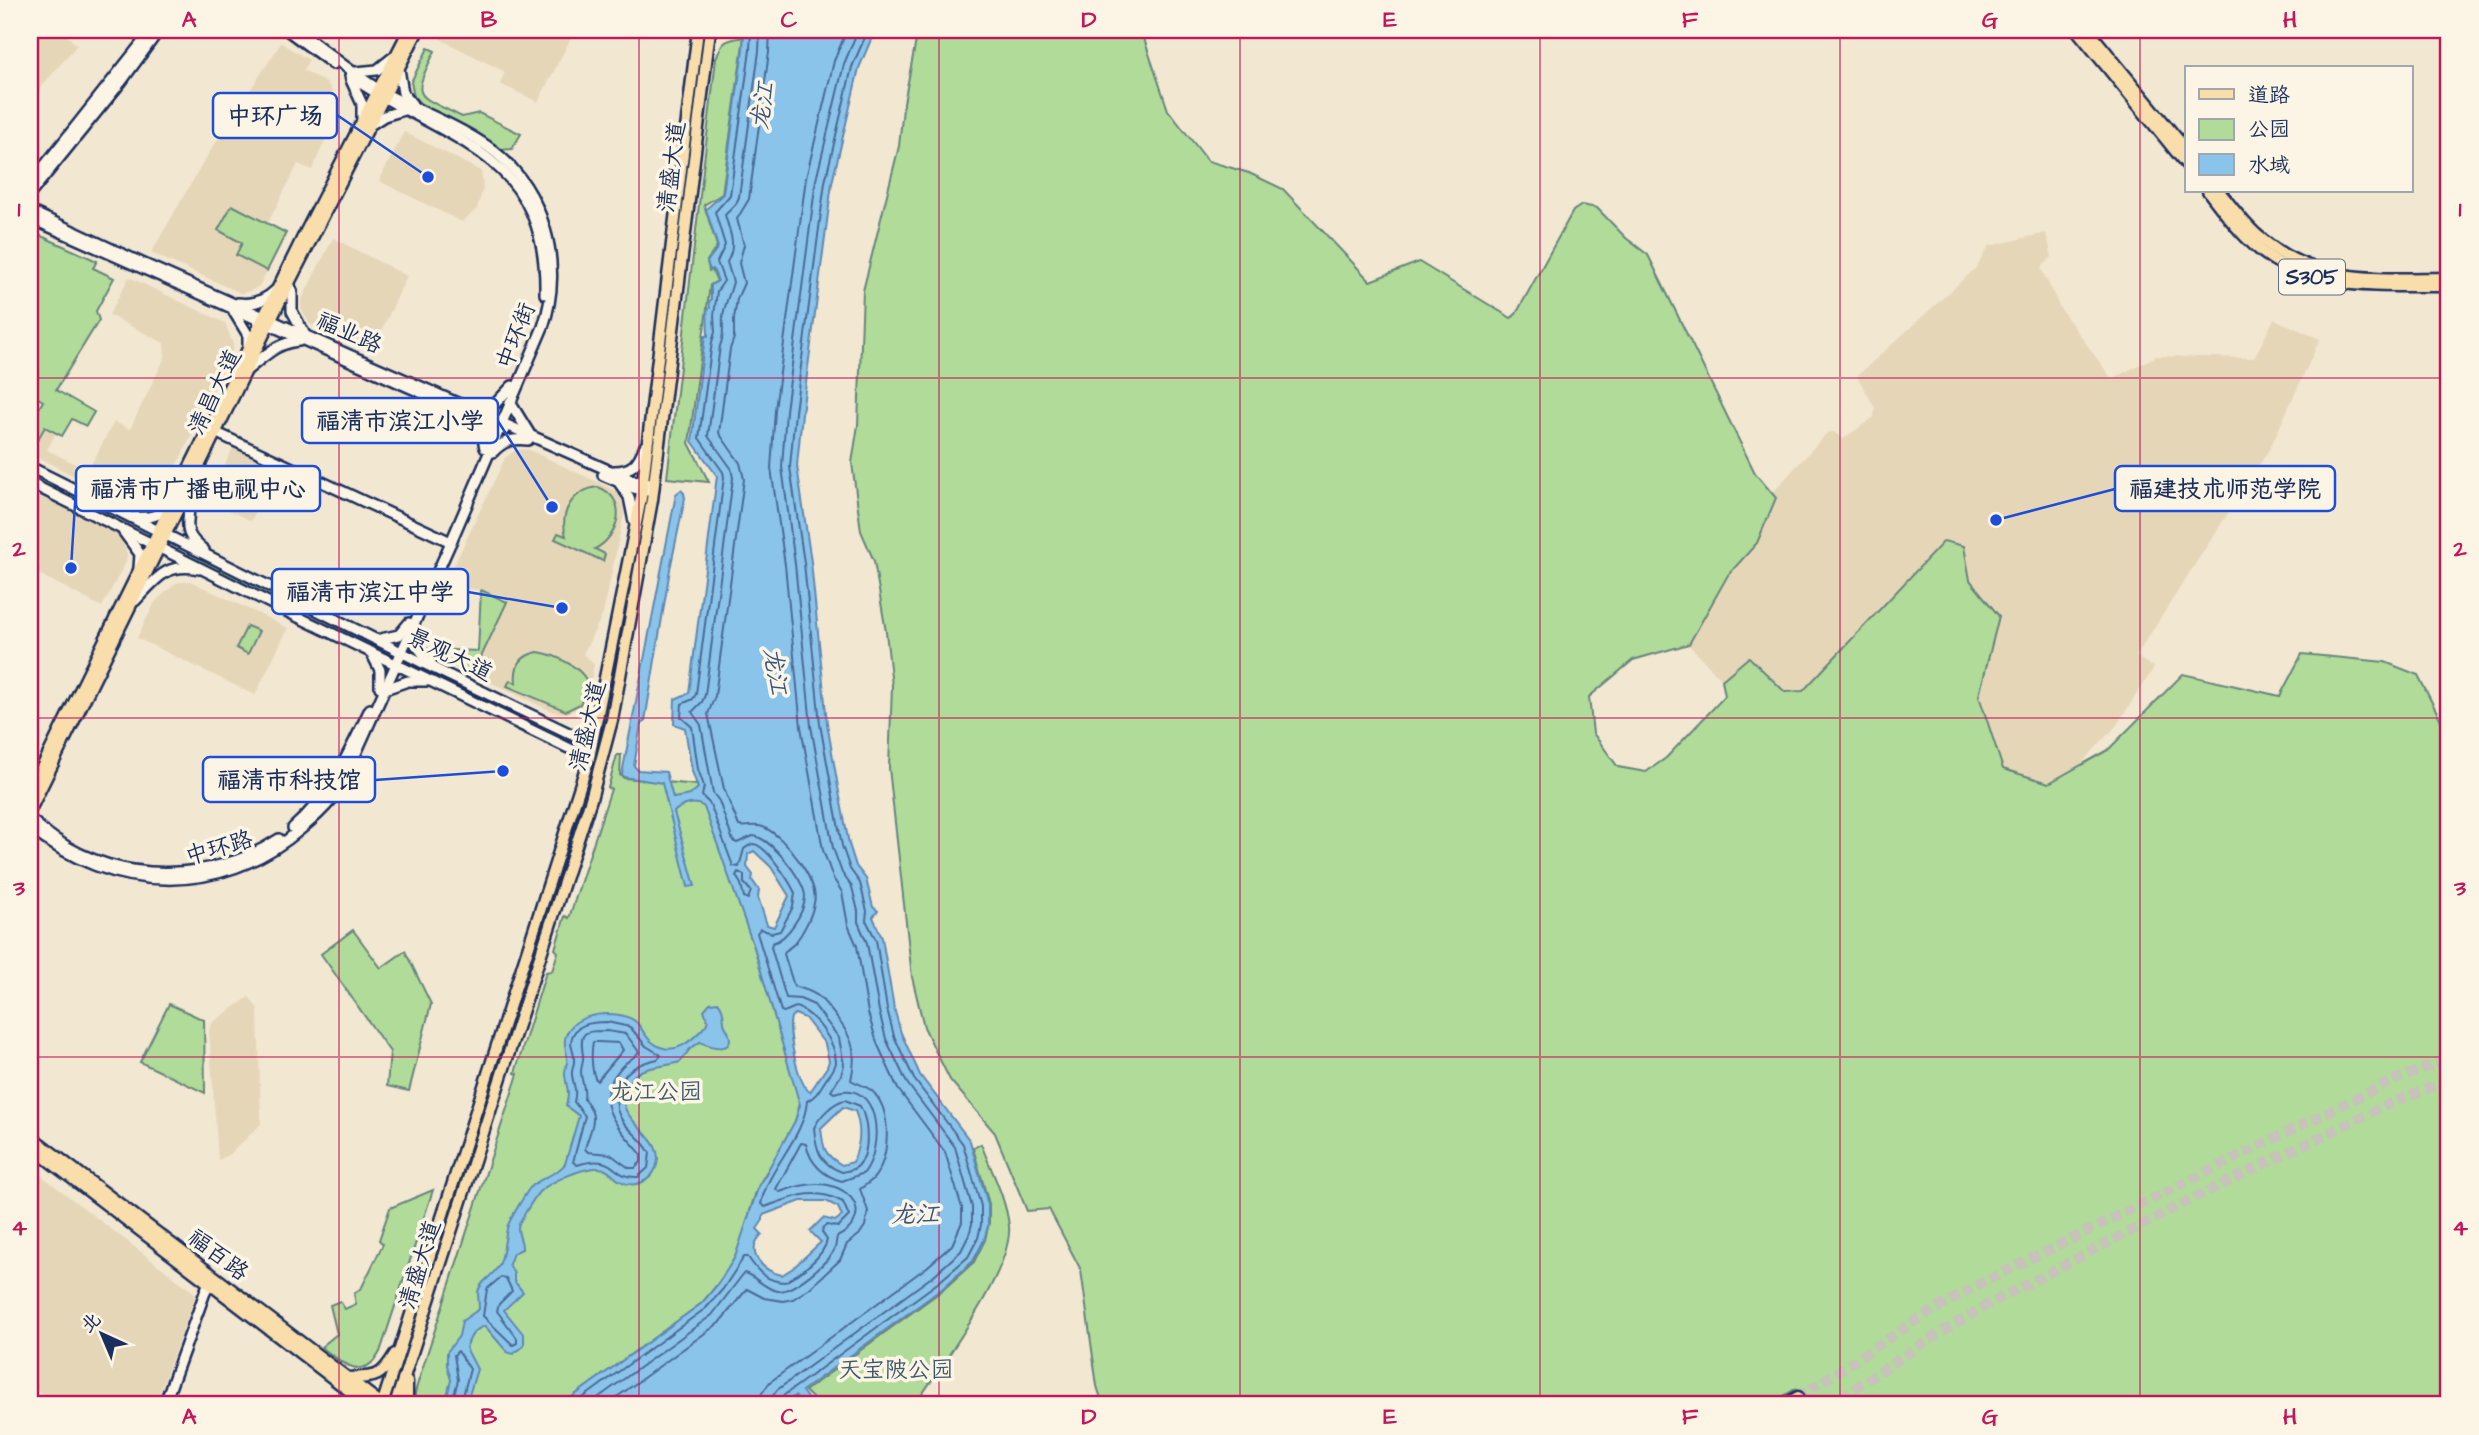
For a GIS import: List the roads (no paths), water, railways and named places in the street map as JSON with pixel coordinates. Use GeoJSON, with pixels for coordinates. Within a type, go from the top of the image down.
{"type":"FeatureCollection","features":[{"type":"Feature","properties":{"kind":"main road","name":"清昌大道"},"geometry":{"type":"LineString","coordinates":[[30,810],[131,605],[156,545],[246,354],[266,321],[381,94],[409,30]]}},
{"type":"Feature","properties":{"kind":"main road","name":"清昌大道"},"geometry":{"type":"LineString","coordinates":[[381,94],[399,69],[418,30]]}},
{"type":"Feature","properties":{"kind":"main road","name":"清盛大道"},"geometry":{"type":"LineString","coordinates":[[395,1405],[591,799],[612,720],[648,487],[710,30]]}},
{"type":"Feature","properties":{"kind":"main road"},"geometry":{"type":"LineString","coordinates":[[706,47],[708,40],[719,30]]}},
{"type":"Feature","properties":{"kind":"main road"},"geometry":{"type":"LineString","coordinates":[[2077,30],[2185,163]]}},
{"type":"Feature","properties":{"kind":"main road"},"geometry":{"type":"LineString","coordinates":[[2088,30],[2185,149]]}},
{"type":"Feature","properties":{"kind":"main road","name":"清盛大道"},"geometry":{"type":"LineString","coordinates":[[382,1405],[589,758],[634,532],[648,487],[649,434],[696,32]]}},
{"type":"Feature","properties":{"kind":"main road","name":"S305"},"geometry":{"type":"LineString","coordinates":[[2209,192],[2253,244],[2296,272],[2331,282],[2449,286]]}},
{"type":"Feature","properties":{"kind":"main road","name":"S305"},"geometry":{"type":"LineString","coordinates":[[2219,192],[2258,236],[2286,257],[2308,267],[2335,275],[2449,278]]}},
{"type":"Feature","properties":{"kind":"main road","name":"清昌大道"},"geometry":{"type":"LineString","coordinates":[[182,494],[217,433],[247,370],[266,321]]}},
{"type":"Feature","properties":{"kind":"main road","name":"清昌大道"},"geometry":{"type":"LineString","coordinates":[[30,792],[134,581],[156,545]]}},
{"type":"Feature","properties":{"kind":"main road","name":"福百路"},"geometry":{"type":"LineString","coordinates":[[30,1136],[368,1405]]}},
{"type":"Feature","properties":{"kind":"main road","name":"福百路"},"geometry":{"type":"LineString","coordinates":[[30,1146],[382,1405]]}},
{"type":"Feature","properties":{"kind":"main road"},"geometry":{"type":"LineString","coordinates":[[348,1378],[367,1379],[383,1372],[407,1328]]}},
{"type":"Feature","properties":{"kind":"main road"},"geometry":{"type":"LineString","coordinates":[[320,1368],[355,1405]]}},
{"type":"Feature","properties":{"kind":"main road"},"geometry":{"type":"LineString","coordinates":[[407,1405],[408,1370]]}},
{"type":"Feature","properties":{"kind":"main road"},"geometry":{"type":"LineString","coordinates":[[1784,1405],[1798,1397]]}},
{"type":"Feature","properties":{"kind":"street"},"geometry":{"type":"LineString","coordinates":[[30,184],[153,30]]}},
{"type":"Feature","properties":{"kind":"street"},"geometry":{"type":"LineString","coordinates":[[30,194],[121,82],[159,30]]}},
{"type":"Feature","properties":{"kind":"street"},"geometry":{"type":"LineString","coordinates":[[287,30],[381,94]]}},
{"type":"Feature","properties":{"kind":"street"},"geometry":{"type":"LineString","coordinates":[[297,30],[351,73],[362,104],[365,124],[404,110]]}},
{"type":"Feature","properties":{"kind":"street"},"geometry":{"type":"LineString","coordinates":[[351,73],[377,70],[397,54]]}},
{"type":"Feature","properties":{"kind":"street"},"geometry":{"type":"LineString","coordinates":[[399,69],[402,93],[422,111]]}},
{"type":"Feature","properties":{"kind":"street","name":"中环街"},"geometry":{"type":"LineString","coordinates":[[381,94],[404,110],[482,152],[497,165],[523,195],[534,216],[545,258],[545,295],[538,325],[512,386],[483,469],[383,688]]}},
{"type":"Feature","properties":{"kind":"street","name":"中环街"},"geometry":{"type":"LineString","coordinates":[[381,94],[474,137],[497,154],[529,191],[545,227],[551,258],[549,306],[543,327],[510,402],[485,448],[449,541]]}},
{"type":"Feature","properties":{"kind":"street","name":"福业路"},"geometry":{"type":"LineString","coordinates":[[30,211],[231,306]]}},
{"type":"Feature","properties":{"kind":"street","name":"福业路"},"geometry":{"type":"LineString","coordinates":[[30,218],[470,412],[648,487]]}},
{"type":"Feature","properties":{"kind":"street"},"geometry":{"type":"LineString","coordinates":[[246,354],[248,335],[231,306],[255,303],[284,285],[292,291],[290,303],[304,338],[275,347],[247,370]]}},
{"type":"Feature","properties":{"kind":"street"},"geometry":{"type":"LineString","coordinates":[[485,448],[482,433],[470,412],[495,404],[512,386]]}},
{"type":"Feature","properties":{"kind":"street"},"geometry":{"type":"LineString","coordinates":[[483,469],[499,445],[529,437],[510,402]]}},
{"type":"Feature","properties":{"kind":"street"},"geometry":{"type":"LineString","coordinates":[[217,433],[449,541]]}},
{"type":"Feature","properties":{"kind":"street"},"geometry":{"type":"LineString","coordinates":[[608,470],[625,471],[634,467],[642,455],[649,434]]}},
{"type":"Feature","properties":{"kind":"street","name":"福业路"},"geometry":{"type":"LineString","coordinates":[[529,437],[616,480],[648,487]]}},
{"type":"Feature","properties":{"kind":"street","name":"景观大道"},"geometry":{"type":"LineString","coordinates":[[30,467],[431,668],[592,744]]}},
{"type":"Feature","properties":{"kind":"street"},"geometry":{"type":"LineString","coordinates":[[616,480],[629,497],[633,509],[634,532]]}},
{"type":"Feature","properties":{"kind":"street","name":"景观大道"},"geometry":{"type":"LineString","coordinates":[[30,483],[589,758]]}},
{"type":"Feature","properties":{"kind":"street"},"geometry":{"type":"LineString","coordinates":[[126,515],[149,518],[160,514],[182,494],[190,506],[188,535],[216,560]]}},
{"type":"Feature","properties":{"kind":"street"},"geometry":{"type":"LineString","coordinates":[[120,527],[140,554],[134,581]]}},
{"type":"Feature","properties":{"kind":"street"},"geometry":{"type":"LineString","coordinates":[[131,605],[154,581],[175,567],[211,572]]}},
{"type":"Feature","properties":{"kind":"street"},"geometry":{"type":"LineString","coordinates":[[370,651],[380,670],[383,688],[426,679],[432,662],[420,653],[411,624],[399,635],[376,640]]}},
{"type":"Feature","properties":{"kind":"street"},"geometry":{"type":"LineString","coordinates":[[352,642],[357,631]]}},
{"type":"Feature","properties":{"kind":"street","name":"中环路"},"geometry":{"type":"LineString","coordinates":[[30,819],[56,841],[106,864],[134,870],[184,872],[233,862],[263,849],[307,815],[325,794],[342,767],[383,688]]}},
{"type":"Feature","properties":{"kind":"street","name":"中环路"},"geometry":{"type":"LineString","coordinates":[[30,828],[53,846],[79,860],[133,878],[187,879],[237,868],[267,854],[290,838],[331,799],[348,771],[383,688]]}},
{"type":"Feature","properties":{"kind":"street"},"geometry":{"type":"LineString","coordinates":[[164,1405],[212,1280]]}},
{"type":"Feature","properties":{"kind":"street"},"geometry":{"type":"LineString","coordinates":[[170,1405],[212,1280]]}},
{"type":"Feature","properties":{"kind":"street"},"geometry":{"type":"LineString","coordinates":[[30,1400],[36,1405]]}},
{"type":"Feature","properties":{"kind":"water","name":"龙江"},"geometry":{"type":"Polygon","coordinates":[[[744,30],[875,30],[859,68],[832,183],[797,466],[811,562],[827,723],[849,844],[856,866],[866,879],[873,907],[878,911],[873,917],[882,938],[901,1033],[920,1075],[970,1141],[988,1205],[988,1226],[973,1261],[943,1288],[802,1391],[812,1405],[802,1405],[795,1396],[783,1405],[561,1405],[702,1303],[718,1284],[735,1257],[758,1188],[795,1121],[800,1105],[754,947],[704,807],[688,804],[674,812],[695,886],[688,887],[662,783],[624,777],[622,774],[676,494],[681,490],[685,498],[670,569],[645,721],[641,724],[634,766],[638,770],[666,772],[673,798],[690,795],[698,788],[692,771],[685,728],[674,724],[675,699],[689,693],[717,476],[692,441],[705,336],[708,336],[707,310],[710,308],[711,285],[718,281],[707,262],[718,247],[706,209],[723,194],[744,30]],[[754,851],[748,854],[747,867],[759,890],[758,897],[767,925],[774,927],[789,896],[771,867],[754,851]],[[795,1014],[791,1017],[794,1057],[801,1079],[810,1092],[829,1061],[825,1044],[805,1018],[795,1014]],[[843,1107],[821,1128],[824,1146],[831,1158],[842,1165],[853,1162],[859,1136],[855,1111],[843,1107]],[[801,1201],[763,1215],[757,1229],[762,1234],[757,1241],[755,1254],[768,1270],[782,1275],[821,1242],[810,1231],[823,1218],[835,1221],[842,1216],[838,1207],[826,1201],[801,1201]]]}},
{"type":"Feature","properties":{"kind":"water"},"geometry":{"type":"Polygon","coordinates":[[[718,1002],[729,1034],[728,1045],[720,1047],[700,1042],[690,1049],[680,1062],[643,1070],[628,1084],[623,1097],[625,1108],[654,1146],[658,1156],[656,1168],[650,1177],[641,1183],[631,1184],[620,1181],[605,1169],[592,1168],[559,1180],[544,1188],[535,1198],[518,1227],[522,1249],[513,1253],[509,1264],[514,1281],[523,1292],[504,1310],[524,1335],[524,1346],[513,1354],[507,1352],[485,1326],[475,1332],[466,1348],[477,1369],[466,1405],[450,1405],[447,1396],[451,1380],[447,1352],[459,1336],[462,1321],[479,1309],[479,1288],[498,1267],[508,1225],[529,1189],[565,1164],[579,1116],[566,1106],[567,1033],[572,1026],[588,1017],[618,1015],[635,1021],[649,1040],[660,1047],[675,1048],[682,1046],[701,1031],[708,1021],[704,1010],[710,1003],[718,1002]]]}},
{"type":"Feature","properties":{"kind":"tunnel"},"geometry":{"type":"LineString","coordinates":[[1798,1397],[1920,1318],[1978,1285],[2391,1081],[2449,1059]]}},
{"type":"Feature","properties":{"kind":"tunnel"},"geometry":{"type":"LineString","coordinates":[[1829,1405],[1985,1306],[2202,1194],[2391,1103],[2449,1080]]}},
{"type":"Feature","properties":{"kind":"place","name":"中环广场"},"geometry":{"type":"Point","coordinates":[428,177]}},
{"type":"Feature","properties":{"kind":"place","name":"福清市滨江小学"},"geometry":{"type":"Point","coordinates":[552,507]}},
{"type":"Feature","properties":{"kind":"place","name":"福建技术师范学院"},"geometry":{"type":"Point","coordinates":[1996,520]}},
{"type":"Feature","properties":{"kind":"place","name":"福清市广播电视中心"},"geometry":{"type":"Point","coordinates":[71,568]}},
{"type":"Feature","properties":{"kind":"place","name":"福清市滨江中学"},"geometry":{"type":"Point","coordinates":[562,608]}},
{"type":"Feature","properties":{"kind":"place","name":"福清市科技馆"},"geometry":{"type":"Point","coordinates":[503,771]}},
{"type":"Feature","properties":{"kind":"park label","name":"龙江公园"},"geometry":{"type":"Point","coordinates":[656,1092]}},
{"type":"Feature","properties":{"kind":"park label","name":"天宝陂公园"},"geometry":{"type":"Point","coordinates":[896,1370]}}]}
